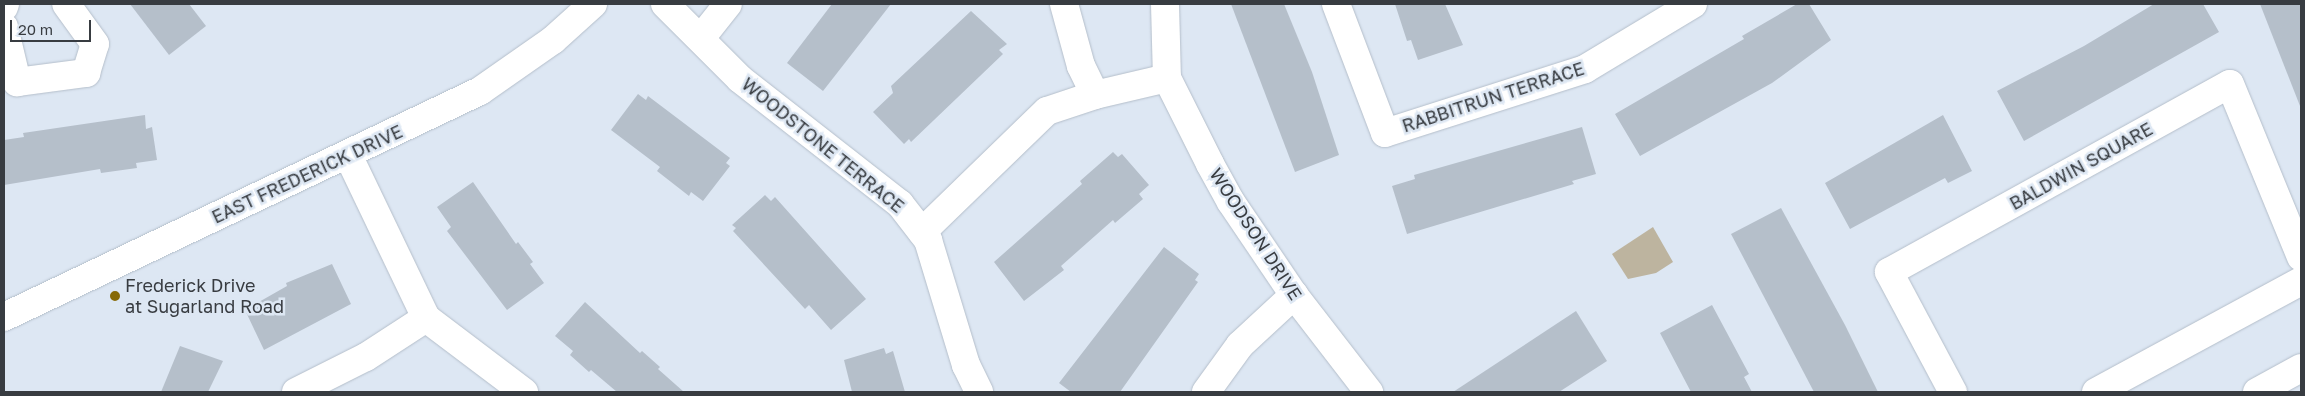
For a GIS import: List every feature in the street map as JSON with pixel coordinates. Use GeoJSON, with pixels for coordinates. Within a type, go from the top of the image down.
{"type":"FeatureCollection","features":[{"type":"Feature","properties":{"kind":"street"},"geometry":{"type":"LineString","coordinates":[[4,27],[17,82],[86,73],[95,44],[66,4]]}},
{"type":"Feature","properties":{"kind":"street","name":"EAST FREDERICK DRIVE"},"geometry":{"type":"LineString","coordinates":[[4,317],[480,91],[553,40],[593,4]]}},
{"type":"Feature","properties":{"kind":"street","name":"WOODSTONE TERRACE"},"geometry":{"type":"LineString","coordinates":[[665,4],[740,79],[900,204],[928,240],[966,365],[979,392]]}},
{"type":"Feature","properties":{"kind":"street"},"geometry":{"type":"LineString","coordinates":[[701,38],[728,4]]}},
{"type":"Feature","properties":{"kind":"street"},"geometry":{"type":"LineString","coordinates":[[1064,4],[1081,66],[1095,95]]}},
{"type":"Feature","properties":{"kind":"street","name":"WOODSON DRIVE"},"geometry":{"type":"LineString","coordinates":[[1165,4],[1167,78],[1231,202],[1294,295],[1369,392]]}},
{"type":"Feature","properties":{"kind":"street","name":"RABBITRUN TERRACE"},"geometry":{"type":"LineString","coordinates":[[1336,4],[1385,133],[1585,69],[1693,4]]}},
{"type":"Feature","properties":{"kind":"street"},"geometry":{"type":"LineString","coordinates":[[922,232],[1047,112],[1095,95],[1167,78]]}},
{"type":"Feature","properties":{"kind":"street","name":"BALDWIN SQUARE"},"geometry":{"type":"LineString","coordinates":[[1953,392],[1889,272],[2230,84],[2301,257]]}},
{"type":"Feature","properties":{"kind":"street"},"geometry":{"type":"LineString","coordinates":[[348,155],[426,318],[524,392]]}},
{"type":"Feature","properties":{"kind":"street"},"geometry":{"type":"LineString","coordinates":[[2096,392],[2301,281]]}},
{"type":"Feature","properties":{"kind":"street"},"geometry":{"type":"LineString","coordinates":[[1206,392],[1240,345],[1294,295]]}},
{"type":"Feature","properties":{"kind":"street"},"geometry":{"type":"LineString","coordinates":[[296,392],[366,357],[426,318]]}},
{"type":"Feature","properties":{"kind":"street"},"geometry":{"type":"LineString","coordinates":[[2257,392],[2301,368]]}},
{"type":"Feature","properties":{"kind":"shaded area"},"geometry":{"type":"Polygon","coordinates":[[[1653,227],[1673,262],[1656,273],[1628,279],[1612,254],[1653,227]]]}},
{"type":"Feature","properties":{"kind":"building"},"geometry":{"type":"Polygon","coordinates":[[[130,4],[189,4],[206,26],[169,55],[130,4]]]}},
{"type":"Feature","properties":{"kind":"building"},"geometry":{"type":"Polygon","coordinates":[[[832,4],[891,4],[823,91],[787,63],[832,4]]]}},
{"type":"Feature","properties":{"kind":"building"},"geometry":{"type":"Polygon","coordinates":[[[1231,4],[1284,4],[1312,72],[1339,155],[1295,172],[1231,4]]]}},
{"type":"Feature","properties":{"kind":"building"},"geometry":{"type":"Polygon","coordinates":[[[1395,4],[1445,4],[1463,45],[1418,60],[1411,40],[1407,41],[1395,4]]]}},
{"type":"Feature","properties":{"kind":"building"},"geometry":{"type":"Polygon","coordinates":[[[1797,4],[1809,4],[1831,40],[1772,83],[1640,156],[1615,114],[1744,39],[1742,36],[1797,4]]]}},
{"type":"Feature","properties":{"kind":"building"},"geometry":{"type":"Polygon","coordinates":[[[2154,4],[2203,4],[2219,32],[2024,141],[1997,91],[2084,46],[2154,4]]]}},
{"type":"Feature","properties":{"kind":"building"},"geometry":{"type":"Polygon","coordinates":[[[2260,4],[2301,4],[2300,106],[2260,4]]]}},
{"type":"Feature","properties":{"kind":"building"},"geometry":{"type":"Polygon","coordinates":[[[971,11],[1007,44],[999,50],[1003,54],[911,142],[909,139],[904,144],[873,112],[893,93],[891,86],[971,11]]]}},
{"type":"Feature","properties":{"kind":"building"},"geometry":{"type":"Polygon","coordinates":[[[638,94],[646,100],[648,96],[730,158],[726,163],[730,166],[703,201],[691,192],[689,196],[657,171],[660,167],[611,130],[638,94]]]}},
{"type":"Feature","properties":{"kind":"building"},"geometry":{"type":"Polygon","coordinates":[[[145,115],[146,129],[152,127],[157,160],[136,163],[137,168],[101,173],[100,169],[4,185],[4,140],[24,137],[23,133],[145,115]]]}},
{"type":"Feature","properties":{"kind":"building"},"geometry":{"type":"Polygon","coordinates":[[[1943,115],[1972,171],[1948,183],[1945,178],[1850,229],[1825,183],[1943,115]]]}},
{"type":"Feature","properties":{"kind":"building"},"geometry":{"type":"Polygon","coordinates":[[[1582,127],[1596,174],[1572,181],[1574,184],[1407,234],[1392,186],[1415,179],[1414,175],[1582,127]]]}},
{"type":"Feature","properties":{"kind":"building"},"geometry":{"type":"Polygon","coordinates":[[[1113,152],[1118,157],[1122,154],[1149,185],[1139,194],[1143,199],[1115,223],[1113,220],[1061,266],[1064,270],[1024,301],[994,262],[1082,184],[1080,181],[1113,152]]]}},
{"type":"Feature","properties":{"kind":"building"},"geometry":{"type":"Polygon","coordinates":[[[473,182],[516,244],[518,242],[533,262],[530,264],[544,283],[507,310],[447,231],[451,227],[437,207],[473,182]]]}},
{"type":"Feature","properties":{"kind":"building"},"geometry":{"type":"Polygon","coordinates":[[[765,195],[771,201],[775,197],[866,299],[831,330],[809,305],[805,309],[733,231],[736,228],[732,225],[765,195]]]}},
{"type":"Feature","properties":{"kind":"building"},"geometry":{"type":"Polygon","coordinates":[[[1781,208],[1845,325],[1878,392],[1814,392],[1731,234],[1781,208]]]}},
{"type":"Feature","properties":{"kind":"building"},"geometry":{"type":"Polygon","coordinates":[[[1164,247],[1199,274],[1195,280],[1198,282],[1120,392],[1071,392],[1059,383],[1164,247]]]}},
{"type":"Feature","properties":{"kind":"building"},"geometry":{"type":"Polygon","coordinates":[[[332,264],[351,304],[264,350],[245,310],[287,286],[286,283],[332,264]]]}},
{"type":"Feature","properties":{"kind":"building"},"geometry":{"type":"Polygon","coordinates":[[[585,302],[640,353],[642,351],[660,367],[658,369],[684,392],[617,392],[591,370],[589,372],[570,355],[573,351],[555,336],[585,302]]]}},
{"type":"Feature","properties":{"kind":"building"},"geometry":{"type":"Polygon","coordinates":[[[1712,305],[1749,374],[1744,377],[1752,392],[1691,392],[1660,333],[1712,305]]]}},
{"type":"Feature","properties":{"kind":"building"},"geometry":{"type":"Polygon","coordinates":[[[1576,311],[1607,361],[1559,392],[1453,392],[1576,311]]]}},
{"type":"Feature","properties":{"kind":"building"},"geometry":{"type":"Polygon","coordinates":[[[180,346],[223,361],[208,392],[161,392],[180,346]]]}},
{"type":"Feature","properties":{"kind":"building"},"geometry":{"type":"Polygon","coordinates":[[[884,348],[886,354],[893,351],[905,392],[852,392],[844,360],[884,348]]]}},
{"type":"Feature","properties":{"kind":"place","name":"Frederick Drive at Sugarland Road"},"geometry":{"type":"Point","coordinates":[115,296]}}]}
